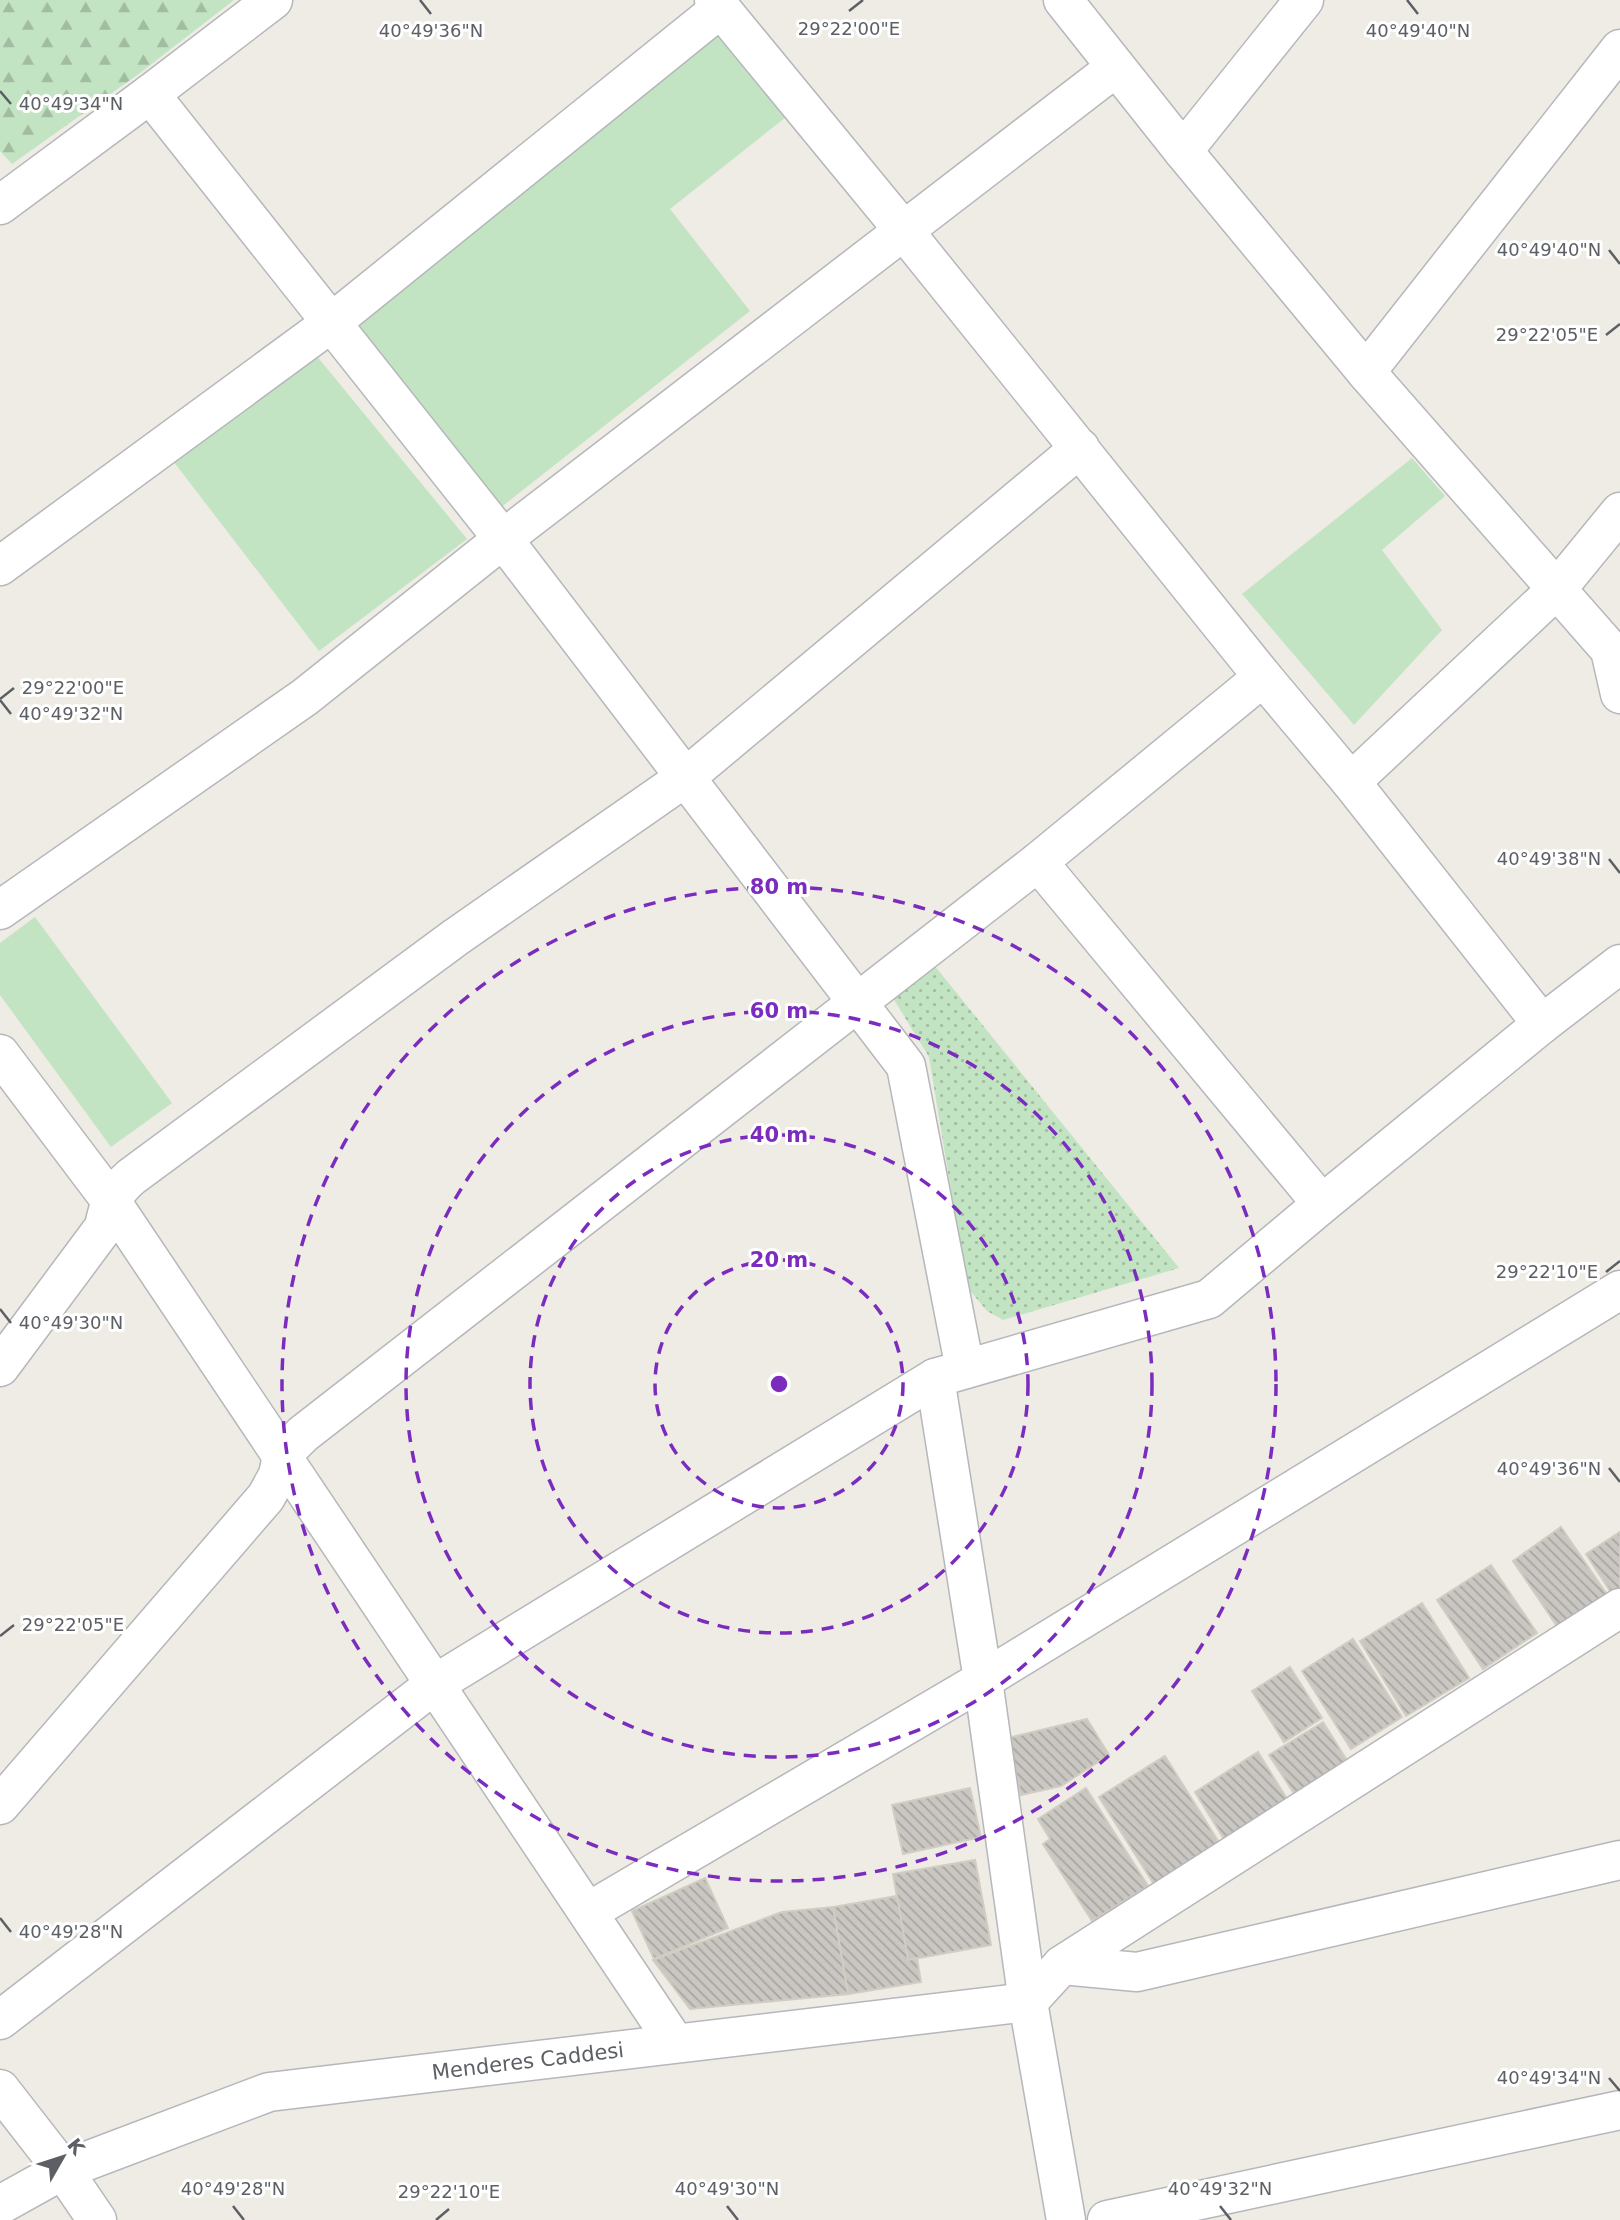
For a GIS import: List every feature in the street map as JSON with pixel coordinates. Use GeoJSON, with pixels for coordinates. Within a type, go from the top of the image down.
{"type":"FeatureCollection","features":[{"type":"Feature","properties":{"kind":"street"},"geometry":{"type":"LineString","coordinates":[[0,205],[273,0]]}},
{"type":"Feature","properties":{"kind":"street"},"geometry":{"type":"LineString","coordinates":[[1063,0],[1115,68],[1366,372],[1507,536],[1610,650],[1620,694]]}},
{"type":"Feature","properties":{"kind":"street"},"geometry":{"type":"LineString","coordinates":[[1183,151],[1304,0]]}},
{"type":"Feature","properties":{"kind":"street"},"geometry":{"type":"LineString","coordinates":[[0,566],[331,323],[718,4],[1351,782],[1542,1024]]}},
{"type":"Feature","properties":{"kind":"street"},"geometry":{"type":"LineString","coordinates":[[1366,372],[1620,49]]}},
{"type":"Feature","properties":{"kind":"street"},"geometry":{"type":"LineString","coordinates":[[0,910],[305,697],[503,539],[1115,68]]}},
{"type":"Feature","properties":{"kind":"street"},"geometry":{"type":"LineString","coordinates":[[150,94],[503,539],[906,1066],[950,1374],[982,1680],[1028,2002],[1066,2220]]}},
{"type":"Feature","properties":{"kind":"street"},"geometry":{"type":"LineString","coordinates":[[106,1187],[456,937],[687,777],[1080,448]]}},
{"type":"Feature","properties":{"kind":"street"},"geometry":{"type":"LineString","coordinates":[[1351,782],[1557,589],[1620,512]]}},
{"type":"Feature","properties":{"kind":"street"},"geometry":{"type":"LineString","coordinates":[[0,1805],[266,1497],[292,1445],[1038,862],[1263,677]]}},
{"type":"Feature","properties":{"kind":"street"},"geometry":{"type":"LineString","coordinates":[[1038,862],[1322,1204]]}},
{"type":"Feature","properties":{"kind":"street"},"geometry":{"type":"LineString","coordinates":[[0,2020],[435,1684],[950,1374],[1209,1299],[1542,1024],[1620,964]]}},
{"type":"Feature","properties":{"kind":"street"},"geometry":{"type":"LineString","coordinates":[[0,1054],[106,1187],[148,1259],[256,1417],[292,1445],[307,1492],[675,2043]]}},
{"type":"Feature","properties":{"kind":"street"},"geometry":{"type":"LineString","coordinates":[[0,1367],[104,1227],[106,1187]]}},
{"type":"Feature","properties":{"kind":"street"},"geometry":{"type":"LineString","coordinates":[[88,1250],[107,1238],[121,1237],[135,1245],[148,1259]]}},
{"type":"Feature","properties":{"kind":"street"},"geometry":{"type":"LineString","coordinates":[[588,1912],[982,1680],[1620,1290]]}},
{"type":"Feature","properties":{"kind":"street"},"geometry":{"type":"LineString","coordinates":[[266,1497],[287,1483],[297,1485],[307,1492]]}},
{"type":"Feature","properties":{"kind":"street"},"geometry":{"type":"LineString","coordinates":[[1028,2002],[1062,1965],[1620,1608]]}},
{"type":"Feature","properties":{"kind":"street"},"geometry":{"type":"LineString","coordinates":[[1062,1965],[1137,1972],[1620,1860]]}},
{"type":"Feature","properties":{"kind":"street","name":"Menderes Caddesi"},"geometry":{"type":"LineString","coordinates":[[0,2205],[63,2170],[269,2092],[1028,2002]]}},
{"type":"Feature","properties":{"kind":"street"},"geometry":{"type":"LineString","coordinates":[[0,2089],[63,2170],[97,2220]]}},
{"type":"Feature","properties":{"kind":"street"},"geometry":{"type":"LineString","coordinates":[[1107,2220],[1620,2110]]}},
{"type":"Feature","properties":{"kind":"green space"},"geometry":{"type":"Polygon","coordinates":[[[0,0],[234,0],[140,73],[12,164],[0,151],[0,0]]]}},
{"type":"Feature","properties":{"kind":"green space"},"geometry":{"type":"Polygon","coordinates":[[[720,34],[786,117],[670,209],[750,311],[500,508],[354,322],[720,34]]]}},
{"type":"Feature","properties":{"kind":"green space"},"geometry":{"type":"Polygon","coordinates":[[[311,349],[467,539],[319,651],[170,457],[311,349]]]}},
{"type":"Feature","properties":{"kind":"green space"},"geometry":{"type":"Polygon","coordinates":[[[1412,458],[1445,496],[1382,550],[1442,630],[1354,725],[1242,594],[1412,458]]]}},
{"type":"Feature","properties":{"kind":"green space"},"geometry":{"type":"Polygon","coordinates":[[[35,917],[172,1103],[111,1147],[0,995],[0,943],[35,917]]]}},
{"type":"Feature","properties":{"kind":"green space"},"geometry":{"type":"Polygon","coordinates":[[[930,960],[1179,1268],[1003,1320],[987,1311],[967,1287],[929,1057],[890,993],[930,960]]]}},
{"type":"Feature","properties":{"kind":"building"},"geometry":{"type":"Polygon","coordinates":[[[1561,1527],[1610,1599],[1561,1632],[1513,1561],[1561,1527]]]}},
{"type":"Feature","properties":{"kind":"building"},"geometry":{"type":"Polygon","coordinates":[[[1620,1532],[1620,1593],[1614,1597],[1586,1554],[1620,1532]]]}},
{"type":"Feature","properties":{"kind":"building"},"geometry":{"type":"Polygon","coordinates":[[[1491,1565],[1537,1633],[1483,1669],[1437,1600],[1491,1565]]]}},
{"type":"Feature","properties":{"kind":"building"},"geometry":{"type":"Polygon","coordinates":[[[1422,1603],[1469,1678],[1406,1716],[1360,1641],[1422,1603]]]}},
{"type":"Feature","properties":{"kind":"building"},"geometry":{"type":"Polygon","coordinates":[[[1353,1639],[1402,1717],[1351,1749],[1302,1671],[1353,1639]]]}},
{"type":"Feature","properties":{"kind":"building"},"geometry":{"type":"Polygon","coordinates":[[[1290,1667],[1322,1718],[1284,1742],[1252,1691],[1290,1667]]]}},
{"type":"Feature","properties":{"kind":"building"},"geometry":{"type":"Polygon","coordinates":[[[1087,1719],[1109,1755],[1061,1786],[1021,1795],[1008,1738],[1087,1719]]]}},
{"type":"Feature","properties":{"kind":"building"},"geometry":{"type":"Polygon","coordinates":[[[1323,1722],[1348,1762],[1295,1795],[1269,1755],[1323,1722]]]}},
{"type":"Feature","properties":{"kind":"building"},"geometry":{"type":"Polygon","coordinates":[[[1258,1752],[1287,1799],[1224,1839],[1195,1792],[1258,1752]]]}},
{"type":"Feature","properties":{"kind":"building"},"geometry":{"type":"Polygon","coordinates":[[[1165,1756],[1223,1849],[1157,1889],[1099,1797],[1165,1756]]]}},
{"type":"Feature","properties":{"kind":"building"},"geometry":{"type":"Polygon","coordinates":[[[970,1788],[981,1837],[903,1854],[892,1805],[970,1788]]]}},
{"type":"Feature","properties":{"kind":"building"},"geometry":{"type":"Polygon","coordinates":[[[1086,1788],[1148,1886],[1092,1921],[1043,1844],[1050,1839],[1038,1819],[1086,1788]]]}},
{"type":"Feature","properties":{"kind":"building"},"geometry":{"type":"Polygon","coordinates":[[[975,1860],[991,1945],[908,1960],[893,1874],[975,1860]]]}},
{"type":"Feature","properties":{"kind":"building"},"geometry":{"type":"Polygon","coordinates":[[[705,1878],[728,1928],[654,1959],[632,1911],[705,1878]]]}},
{"type":"Feature","properties":{"kind":"building"},"geometry":{"type":"Polygon","coordinates":[[[897,1896],[908,1960],[917,1958],[921,1982],[848,1994],[833,1907],[897,1896]]]}},
{"type":"Feature","properties":{"kind":"building"},"geometry":{"type":"Polygon","coordinates":[[[833,1907],[848,1994],[690,2009],[653,1960],[782,1912],[833,1907]]]}}]}
